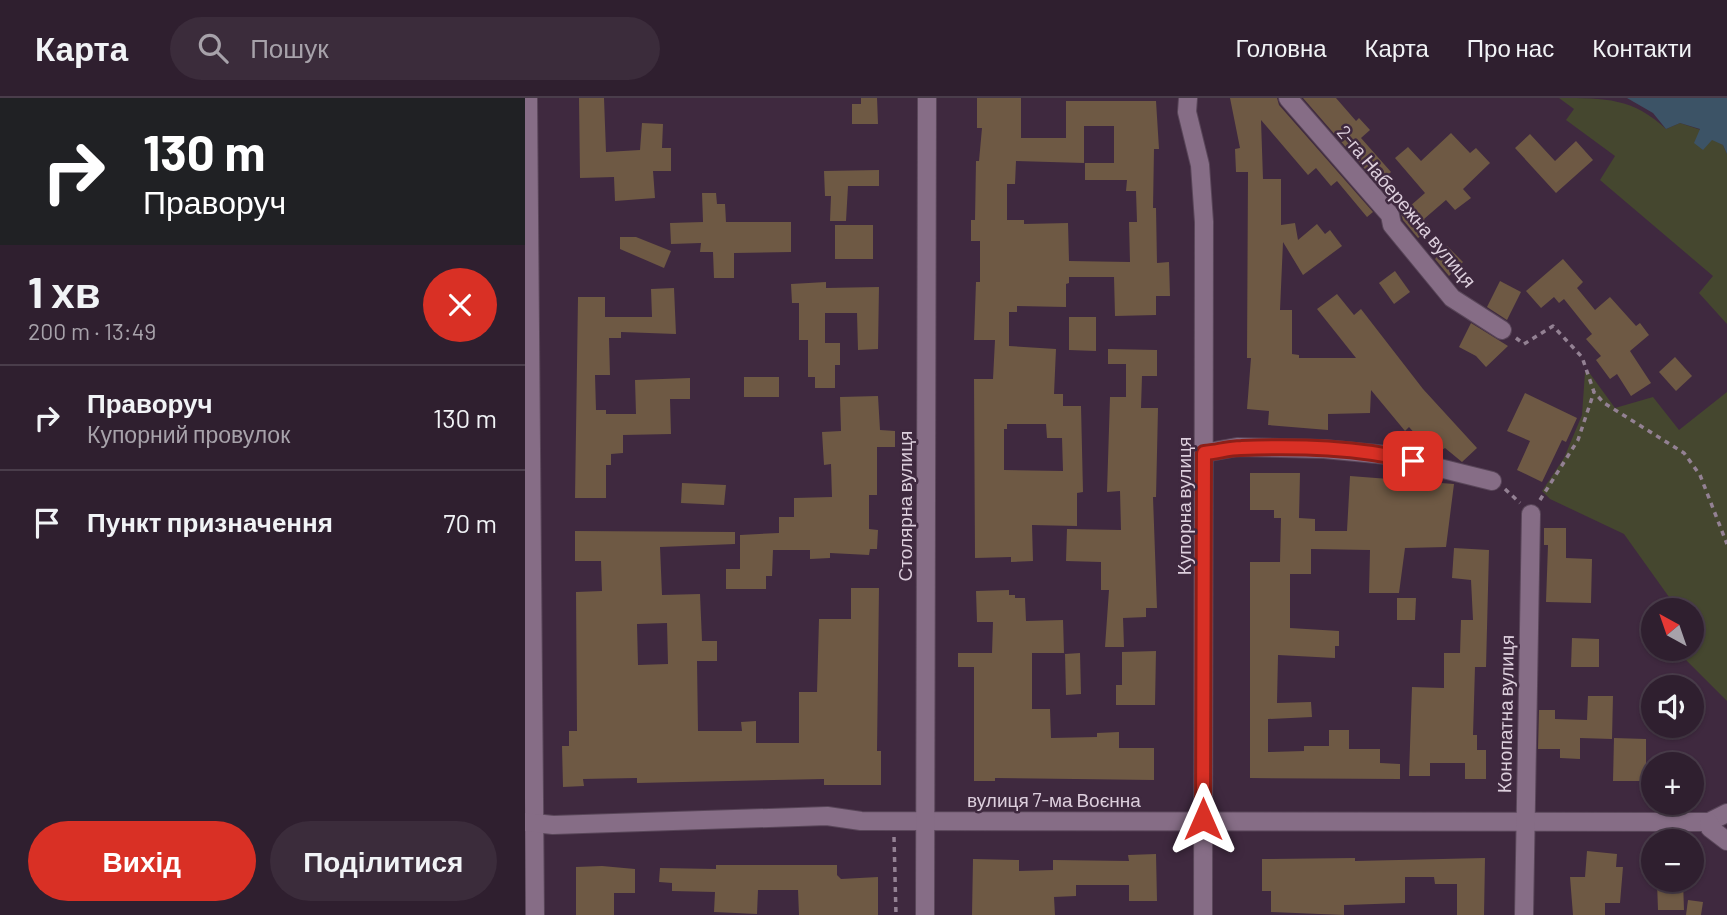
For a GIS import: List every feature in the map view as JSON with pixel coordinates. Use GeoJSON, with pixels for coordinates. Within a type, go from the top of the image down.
{"type":"FeatureCollection","features":[{"type":"Feature","properties":{"kind":"street"},"geometry":{"type":"LineString","coordinates":[[528,98],[530,823],[535,915]]}},
{"type":"Feature","properties":{"kind":"street","name":"Столярна вулиця"},"geometry":{"type":"LineString","coordinates":[[925,915],[927,98]]}},
{"type":"Feature","properties":{"kind":"street","name":"Купорна вулиця"},"geometry":{"type":"LineString","coordinates":[[1188,98],[1187,111],[1200,165],[1204,222],[1202,915]]}},
{"type":"Feature","properties":{"kind":"street","name":"2-га Набережна вулиця"},"geometry":{"type":"LineString","coordinates":[[1289,98],[1389,215],[1392,225],[1451,298],[1502,330]]}},
{"type":"Feature","properties":{"kind":"street"},"geometry":{"type":"LineString","coordinates":[[1204,453],[1237,447],[1387,454],[1492,481]]}},
{"type":"Feature","properties":{"kind":"street","name":"Конопатна вулиця"},"geometry":{"type":"LineString","coordinates":[[1524,915],[1531,514]]}},
{"type":"Feature","properties":{"kind":"street","name":"вулиця 7-ма Воєнна"},"geometry":{"type":"LineString","coordinates":[[530,823],[827,816],[861,821],[1203,819],[1709,822],[1727,813]]}},
{"type":"Feature","properties":{"kind":"street"},"geometry":{"type":"LineString","coordinates":[[1709,822],[1710,828],[1727,841]]}},
{"type":"Feature","properties":{"kind":"path"},"geometry":{"type":"LineString","coordinates":[[1502,330],[1524,344],[1553,326],[1582,357],[1594,392],[1604,403],[1684,453],[1700,475],[1727,544]]}},
{"type":"Feature","properties":{"kind":"path"},"geometry":{"type":"LineString","coordinates":[[1492,481],[1510,492],[1531,514],[1579,440],[1594,392]]}},
{"type":"Feature","properties":{"kind":"path"},"geometry":{"type":"LineString","coordinates":[[893,820],[896,915]]}},
{"type":"Feature","properties":{"kind":"green space"},"geometry":{"type":"Polygon","coordinates":[[[1559,98],[1591,98],[1618,102],[1642,111],[1666,129],[1680,123],[1701,130],[1702,150],[1712,139],[1723,145],[1727,154],[1727,324],[1699,293],[1713,276],[1600,180],[1615,156],[1566,120],[1574,109],[1559,98]]]}},
{"type":"Feature","properties":{"kind":"green space"},"geometry":{"type":"Polygon","coordinates":[[[1588,371],[1615,408],[1653,397],[1679,430],[1727,392],[1727,701],[1704,675],[1688,662],[1705,662],[1705,598],[1670,598],[1624,534],[1550,499],[1542,491],[1564,458],[1582,415],[1585,372],[1588,371]]]}},
{"type":"Feature","properties":{"kind":"water"},"geometry":{"type":"Polygon","coordinates":[[[1627,98],[1727,98],[1727,154],[1723,145],[1712,140],[1703,150],[1694,143],[1700,129],[1680,123],[1666,129],[1653,113],[1627,98]]]}},
{"type":"Feature","properties":{"kind":"building"},"geometry":{"type":"Polygon","coordinates":[[[579,98],[604,98],[606,152],[640,150],[642,123],[663,124],[662,148],[671,148],[671,171],[653,171],[655,198],[615,201],[614,177],[580,178],[579,98]]]}},
{"type":"Feature","properties":{"kind":"building"},"geometry":{"type":"Polygon","coordinates":[[[861,98],[877,98],[878,124],[852,124],[852,104],[861,104],[861,98]]]}},
{"type":"Feature","properties":{"kind":"building"},"geometry":{"type":"Polygon","coordinates":[[[977,98],[1021,98],[1021,138],[1066,138],[1066,101],[1156,101],[1159,149],[1154,149],[1153,208],[1156,208],[1157,263],[1169,262],[1170,296],[1156,296],[1156,315],[1115,316],[1114,277],[1069,277],[1069,283],[1066,284],[1066,307],[1017,306],[1017,312],[1009,312],[1009,346],[1056,349],[1054,394],[1063,394],[1063,406],[1081,406],[1083,492],[1077,493],[1077,526],[1032,525],[1033,561],[1011,562],[1011,557],[975,558],[974,379],[993,379],[995,340],[974,340],[976,282],[980,282],[980,241],[971,241],[971,220],[975,220],[976,161],[979,161],[982,128],[977,128],[977,98]],[[1084,126],[1084,163],[1016,161],[1015,184],[1007,184],[1007,220],[1024,220],[1024,224],[1068,223],[1069,261],[1130,262],[1129,222],[1137,222],[1136,191],[1126,191],[1127,180],[1085,180],[1085,163],[1114,163],[1114,126],[1084,126]],[[1007,424],[1007,429],[1004,429],[1004,470],[1063,471],[1062,438],[1047,438],[1046,424],[1007,424]]]}},
{"type":"Feature","properties":{"kind":"building"},"geometry":{"type":"Polygon","coordinates":[[[1230,98],[1277,98],[1279,105],[1373,212],[1367,217],[1337,181],[1331,186],[1316,168],[1308,175],[1261,120],[1263,179],[1281,179],[1281,225],[1295,223],[1298,240],[1317,224],[1325,234],[1330,230],[1342,246],[1303,275],[1283,242],[1280,310],[1292,310],[1292,354],[1299,355],[1299,358],[1356,358],[1317,309],[1337,294],[1354,315],[1361,309],[1423,389],[1477,448],[1462,462],[1445,448],[1434,455],[1409,427],[1405,431],[1371,390],[1370,413],[1328,414],[1328,430],[1268,425],[1269,411],[1247,409],[1251,358],[1247,358],[1248,172],[1236,172],[1235,149],[1240,148],[1230,98]]]}},
{"type":"Feature","properties":{"kind":"building"},"geometry":{"type":"Polygon","coordinates":[[[1303,98],[1336,98],[1356,121],[1359,118],[1370,130],[1361,138],[1391,172],[1378,184],[1303,98]]]}},
{"type":"Feature","properties":{"kind":"building"},"geometry":{"type":"Polygon","coordinates":[[[1451,133],[1470,153],[1476,148],[1490,163],[1463,189],[1471,198],[1455,210],[1446,200],[1424,219],[1431,228],[1418,238],[1401,214],[1425,193],[1395,158],[1408,147],[1421,161],[1451,133]]]}},
{"type":"Feature","properties":{"kind":"building"},"geometry":{"type":"Polygon","coordinates":[[[1530,134],[1555,161],[1576,141],[1593,160],[1556,193],[1515,148],[1530,134]]]}},
{"type":"Feature","properties":{"kind":"building"},"geometry":{"type":"Polygon","coordinates":[[[879,170],[879,186],[848,186],[846,221],[830,221],[831,196],[825,196],[824,171],[879,170]]]}},
{"type":"Feature","properties":{"kind":"building"},"geometry":{"type":"Polygon","coordinates":[[[702,193],[716,193],[717,204],[725,204],[726,222],[791,222],[791,252],[734,253],[734,278],[714,278],[713,252],[700,252],[701,243],[671,244],[670,223],[703,222],[702,193]]]}},
{"type":"Feature","properties":{"kind":"building"},"geometry":{"type":"Polygon","coordinates":[[[835,225],[873,225],[873,259],[835,259],[835,225]]]}},
{"type":"Feature","properties":{"kind":"building"},"geometry":{"type":"Polygon","coordinates":[[[620,237],[636,237],[671,251],[664,268],[620,249],[620,237]]]}},
{"type":"Feature","properties":{"kind":"building"},"geometry":{"type":"Polygon","coordinates":[[[1447,246],[1463,262],[1449,276],[1435,259],[1447,246]]]}},
{"type":"Feature","properties":{"kind":"building"},"geometry":{"type":"Polygon","coordinates":[[[1563,259],[1583,282],[1577,288],[1595,310],[1610,297],[1636,326],[1640,323],[1649,335],[1630,351],[1651,383],[1631,396],[1617,374],[1610,379],[1596,360],[1601,356],[1586,339],[1592,334],[1564,299],[1559,303],[1554,297],[1541,308],[1526,291],[1563,259]]]}},
{"type":"Feature","properties":{"kind":"building"},"geometry":{"type":"Polygon","coordinates":[[[1395,271],[1410,292],[1394,304],[1379,283],[1395,271]]]}},
{"type":"Feature","properties":{"kind":"building"},"geometry":{"type":"Polygon","coordinates":[[[1500,281],[1521,292],[1507,320],[1487,307],[1500,281]]]}},
{"type":"Feature","properties":{"kind":"building"},"geometry":{"type":"Polygon","coordinates":[[[826,282],[826,288],[879,287],[878,349],[858,350],[857,313],[825,313],[825,343],[840,343],[840,365],[835,365],[835,388],[815,388],[815,377],[808,377],[808,340],[799,340],[799,303],[792,303],[791,284],[826,282]]]}},
{"type":"Feature","properties":{"kind":"building"},"geometry":{"type":"Polygon","coordinates":[[[674,288],[676,334],[621,332],[621,338],[609,338],[610,375],[595,375],[596,410],[606,410],[606,414],[636,414],[635,380],[690,378],[690,399],[670,399],[671,434],[623,435],[623,453],[611,454],[611,465],[606,465],[606,498],[575,498],[578,297],[605,297],[605,317],[652,317],[651,289],[674,288]]]}},
{"type":"Feature","properties":{"kind":"building"},"geometry":{"type":"Polygon","coordinates":[[[1069,317],[1096,317],[1096,351],[1069,350],[1069,317]]]}},
{"type":"Feature","properties":{"kind":"building"},"geometry":{"type":"Polygon","coordinates":[[[1471,323],[1508,346],[1486,367],[1476,356],[1459,347],[1471,323]]]}},
{"type":"Feature","properties":{"kind":"building"},"geometry":{"type":"Polygon","coordinates":[[[1108,349],[1157,350],[1157,376],[1142,376],[1141,408],[1158,408],[1156,497],[1153,497],[1157,608],[1146,608],[1146,617],[1123,618],[1124,647],[1105,647],[1109,590],[1101,590],[1101,562],[1066,561],[1067,529],[1121,530],[1120,491],[1107,492],[1110,397],[1126,397],[1126,364],[1108,364],[1108,349]]]}},
{"type":"Feature","properties":{"kind":"building"},"geometry":{"type":"Polygon","coordinates":[[[1675,357],[1692,376],[1676,391],[1659,372],[1675,357]]]}},
{"type":"Feature","properties":{"kind":"building"},"geometry":{"type":"Polygon","coordinates":[[[744,377],[779,377],[779,397],[744,397],[744,377]]]}},
{"type":"Feature","properties":{"kind":"building"},"geometry":{"type":"Polygon","coordinates":[[[1525,393],[1577,418],[1566,442],[1562,440],[1542,482],[1517,470],[1530,441],[1507,431],[1525,393]]]}},
{"type":"Feature","properties":{"kind":"building"},"geometry":{"type":"Polygon","coordinates":[[[878,396],[880,430],[895,431],[895,447],[877,447],[877,495],[869,495],[869,529],[878,530],[877,549],[870,549],[869,555],[830,553],[830,558],[810,559],[810,550],[773,550],[772,576],[766,576],[766,589],[726,589],[726,569],[740,569],[740,535],[779,533],[779,517],[794,517],[794,498],[832,497],[831,464],[824,465],[822,432],[841,431],[840,397],[878,396]]]}},
{"type":"Feature","properties":{"kind":"building"},"geometry":{"type":"Polygon","coordinates":[[[1250,473],[1300,473],[1299,518],[1315,519],[1315,531],[1347,531],[1350,476],[1454,484],[1446,547],[1405,548],[1399,593],[1369,593],[1370,550],[1311,549],[1311,574],[1290,574],[1290,628],[1339,631],[1339,646],[1335,646],[1335,658],[1278,655],[1277,703],[1311,702],[1312,717],[1268,719],[1268,752],[1304,751],[1304,746],[1329,746],[1329,730],[1349,730],[1349,749],[1380,749],[1380,763],[1400,764],[1400,779],[1250,778],[1250,562],[1280,562],[1281,518],[1274,518],[1274,510],[1250,510],[1250,473]]]}},
{"type":"Feature","properties":{"kind":"building"},"geometry":{"type":"Polygon","coordinates":[[[682,483],[726,485],[724,505],[681,503],[682,483]]]}},
{"type":"Feature","properties":{"kind":"building"},"geometry":{"type":"Polygon","coordinates":[[[1544,528],[1566,528],[1566,558],[1592,559],[1591,603],[1546,602],[1548,545],[1544,545],[1544,528]]]}},
{"type":"Feature","properties":{"kind":"building"},"geometry":{"type":"Polygon","coordinates":[[[575,531],[735,532],[735,544],[660,547],[662,595],[700,594],[702,641],[717,641],[717,661],[697,661],[698,731],[742,731],[741,722],[756,721],[756,743],[799,743],[799,692],[817,692],[819,619],[851,619],[851,588],[879,588],[877,751],[881,751],[881,785],[824,785],[824,779],[637,783],[637,778],[583,779],[584,786],[563,787],[562,746],[569,746],[569,731],[577,731],[576,592],[602,591],[601,561],[575,561],[575,531]],[[667,623],[637,624],[638,665],[668,664],[667,623]]]}},
{"type":"Feature","properties":{"kind":"building"},"geometry":{"type":"Polygon","coordinates":[[[1454,548],[1489,550],[1486,667],[1475,667],[1473,735],[1477,735],[1477,750],[1486,750],[1486,779],[1465,779],[1465,763],[1430,763],[1430,776],[1409,776],[1412,687],[1444,688],[1444,653],[1460,653],[1461,620],[1473,620],[1471,580],[1452,578],[1454,548]]]}},
{"type":"Feature","properties":{"kind":"building"},"geometry":{"type":"Polygon","coordinates":[[[1009,590],[1009,595],[1015,595],[1015,598],[1025,598],[1026,621],[1063,620],[1064,653],[1032,653],[1032,709],[1050,709],[1051,738],[1097,737],[1097,733],[1119,732],[1119,748],[1154,748],[1154,780],[995,778],[995,781],[974,781],[974,667],[958,667],[958,653],[992,653],[993,622],[977,622],[976,591],[1009,590]]]}},
{"type":"Feature","properties":{"kind":"building"},"geometry":{"type":"Polygon","coordinates":[[[1397,598],[1416,598],[1415,620],[1397,620],[1397,598]]]}},
{"type":"Feature","properties":{"kind":"building"},"geometry":{"type":"Polygon","coordinates":[[[1572,638],[1599,639],[1599,667],[1571,667],[1572,638]]]}},
{"type":"Feature","properties":{"kind":"building"},"geometry":{"type":"Polygon","coordinates":[[[1156,651],[1155,705],[1116,705],[1116,685],[1122,685],[1122,652],[1156,651]]]}},
{"type":"Feature","properties":{"kind":"building"},"geometry":{"type":"Polygon","coordinates":[[[1080,653],[1081,694],[1066,695],[1065,654],[1080,653]]]}},
{"type":"Feature","properties":{"kind":"building"},"geometry":{"type":"Polygon","coordinates":[[[1588,696],[1613,696],[1612,739],[1580,738],[1580,759],[1560,758],[1560,749],[1538,749],[1539,710],[1555,710],[1555,719],[1587,720],[1588,696]]]}},
{"type":"Feature","properties":{"kind":"building"},"geometry":{"type":"Polygon","coordinates":[[[1614,738],[1646,739],[1646,752],[1641,752],[1641,781],[1613,781],[1614,738]]]}},
{"type":"Feature","properties":{"kind":"building"},"geometry":{"type":"Polygon","coordinates":[[[1587,851],[1617,854],[1616,867],[1623,867],[1620,903],[1605,903],[1605,915],[1573,915],[1570,877],[1585,877],[1587,851]]]}},
{"type":"Feature","properties":{"kind":"building"},"geometry":{"type":"Polygon","coordinates":[[[1156,854],[1157,901],[1129,901],[1129,885],[1076,885],[1076,896],[1054,897],[1055,915],[972,915],[973,859],[1019,860],[1019,871],[1053,870],[1053,860],[1129,861],[1128,855],[1156,854]]]}},
{"type":"Feature","properties":{"kind":"building"},"geometry":{"type":"Polygon","coordinates":[[[1355,858],[1355,861],[1485,858],[1484,915],[1457,915],[1457,884],[1435,884],[1434,877],[1405,877],[1405,903],[1344,905],[1344,915],[1271,912],[1271,891],[1262,891],[1262,859],[1355,858]]]}},
{"type":"Feature","properties":{"kind":"building"},"geometry":{"type":"Polygon","coordinates":[[[716,865],[837,865],[837,875],[841,879],[878,877],[878,915],[799,915],[798,890],[758,890],[757,914],[714,912],[715,892],[672,891],[672,883],[659,882],[660,868],[716,869],[716,865]]]}},
{"type":"Feature","properties":{"kind":"building"},"geometry":{"type":"Polygon","coordinates":[[[576,867],[635,869],[635,893],[614,893],[614,915],[576,915],[576,867]]]}},
{"type":"Feature","properties":{"kind":"building"},"geometry":{"type":"Polygon","coordinates":[[[1657,892],[1683,892],[1684,910],[1658,910],[1657,892]]]}},
{"type":"Feature","properties":{"kind":"building"},"geometry":{"type":"Polygon","coordinates":[[[1688,900],[1703,902],[1701,915],[1686,915],[1688,900]]]}},
{"type":"Feature","properties":{"kind":"route"},"geometry":{"type":"LineString","coordinates":[[1203,819],[1204,453],[1237,447],[1324,449],[1387,454],[1413,461]]}}]}
